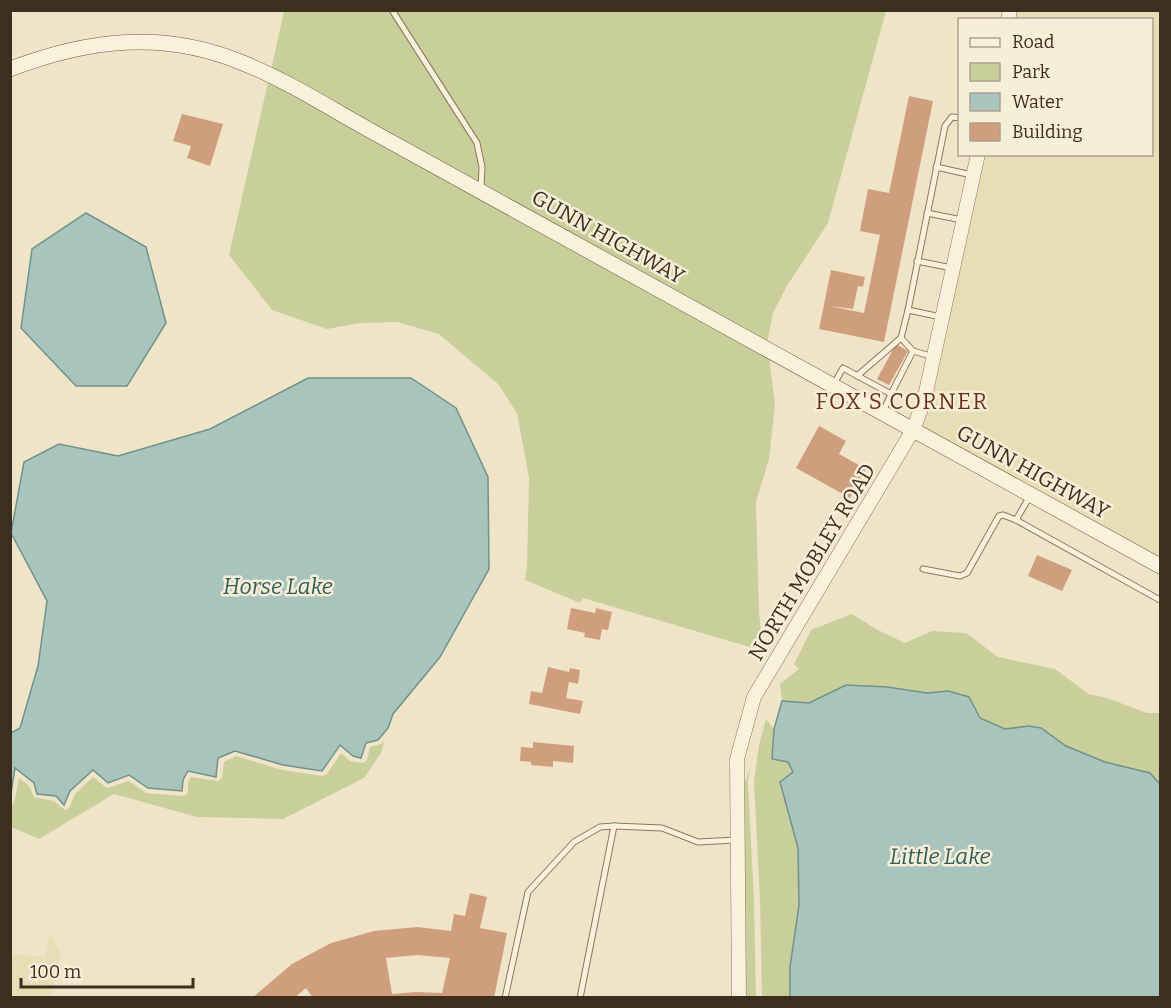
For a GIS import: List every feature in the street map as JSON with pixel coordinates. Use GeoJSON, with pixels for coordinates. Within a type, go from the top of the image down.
{"type":"FeatureCollection","features":[{"type":"Feature","properties":{"kind":"main road","name":"GUNN HIGHWAY"},"geometry":{"type":"LineString","coordinates":[[10,69],[62,51],[106,43],[162,43],[204,50],[256,68],[1161,566]]}},
{"type":"Feature","properties":{"kind":"street","name":"NORTH MOBLEY ROAD"},"geometry":{"type":"LineString","coordinates":[[739,998],[737,759],[754,698],[914,430],[924,401],[978,156]]}},
{"type":"Feature","properties":{"kind":"lane"},"geometry":{"type":"LineString","coordinates":[[392,10],[477,143],[482,167],[481,191]]}},
{"type":"Feature","properties":{"kind":"lane"},"geometry":{"type":"LineString","coordinates":[[857,376],[901,338],[945,126],[952,117],[958,118]]}},
{"type":"Feature","properties":{"kind":"lane"},"geometry":{"type":"LineString","coordinates":[[936,167],[974,175]]}},
{"type":"Feature","properties":{"kind":"lane"},"geometry":{"type":"LineString","coordinates":[[927,213],[964,220]]}},
{"type":"Feature","properties":{"kind":"lane"},"geometry":{"type":"LineString","coordinates":[[917,261],[953,268]]}},
{"type":"Feature","properties":{"kind":"lane"},"geometry":{"type":"LineString","coordinates":[[908,310],[942,317]]}},
{"type":"Feature","properties":{"kind":"lane"},"geometry":{"type":"LineString","coordinates":[[901,338],[913,351],[934,357]]}},
{"type":"Feature","properties":{"kind":"lane"},"geometry":{"type":"LineString","coordinates":[[882,413],[913,351]]}},
{"type":"Feature","properties":{"kind":"lane"},"geometry":{"type":"LineString","coordinates":[[833,386],[843,368],[891,394]]}},
{"type":"Feature","properties":{"kind":"lane"},"geometry":{"type":"LineString","coordinates":[[1016,520],[1031,495]]}},
{"type":"Feature","properties":{"kind":"lane"},"geometry":{"type":"LineString","coordinates":[[923,569],[960,576],[967,573],[999,516],[1003,515],[1161,600]]}},
{"type":"Feature","properties":{"kind":"lane"},"geometry":{"type":"LineString","coordinates":[[580,998],[614,826]]}},
{"type":"Feature","properties":{"kind":"lane"},"geometry":{"type":"LineString","coordinates":[[505,998],[528,892],[574,842],[600,827],[614,826],[662,828],[698,842],[737,840]]}},
{"type":"Feature","properties":{"kind":"shaded area"},"geometry":{"type":"Polygon","coordinates":[[[1017,11],[1160,11],[1160,560],[922,427],[930,407],[985,156],[1153,156],[1153,18],[1015,18],[1017,11]]]}},
{"type":"Feature","properties":{"kind":"shaded area"},"geometry":{"type":"Polygon","coordinates":[[[50,932],[61,954],[51,997],[11,997],[11,954],[45,957],[50,932]]]}},
{"type":"Feature","properties":{"kind":"green space"},"geometry":{"type":"Polygon","coordinates":[[[284,11],[886,11],[828,223],[787,286],[773,313],[767,343],[271,70],[284,11]]]}},
{"type":"Feature","properties":{"kind":"green space"},"geometry":{"type":"Polygon","coordinates":[[[268,82],[769,357],[775,405],[769,459],[756,502],[759,612],[763,651],[583,598],[580,603],[525,580],[529,478],[517,413],[498,384],[439,334],[397,322],[360,323],[327,329],[272,310],[229,255],[268,82]]]}},
{"type":"Feature","properties":{"kind":"green space"},"geometry":{"type":"Polygon","coordinates":[[[852,614],[905,643],[932,631],[966,633],[998,657],[1055,669],[1089,694],[1107,698],[1147,713],[1160,713],[1160,784],[1150,773],[1105,762],[1066,746],[1041,728],[1029,726],[1005,729],[980,718],[969,697],[949,691],[927,693],[887,687],[846,685],[809,703],[782,701],[780,684],[799,669],[794,664],[811,630],[852,614]]]}},
{"type":"Feature","properties":{"kind":"green space"},"geometry":{"type":"Polygon","coordinates":[[[766,719],[774,729],[772,759],[788,762],[793,772],[780,782],[798,848],[799,905],[790,967],[790,997],[762,997],[754,782],[759,745],[766,719]]]}},
{"type":"Feature","properties":{"kind":"green space"},"geometry":{"type":"Polygon","coordinates":[[[385,740],[381,753],[364,778],[283,819],[197,817],[114,794],[39,839],[11,827],[11,807],[19,778],[29,786],[34,797],[54,801],[65,810],[69,808],[75,794],[93,777],[107,788],[129,781],[146,793],[184,796],[188,793],[188,782],[191,777],[218,781],[222,778],[224,762],[236,756],[282,770],[323,776],[327,774],[341,753],[350,761],[363,763],[367,760],[370,747],[381,744],[385,740]]]}},
{"type":"Feature","properties":{"kind":"green space"},"geometry":{"type":"Polygon","coordinates":[[[750,768],[748,782],[756,997],[746,997],[744,786],[750,768]]]}},
{"type":"Feature","properties":{"kind":"water"},"geometry":{"type":"Polygon","coordinates":[[[86,213],[146,247],[166,323],[127,386],[76,386],[21,328],[32,249],[86,213]]]}},
{"type":"Feature","properties":{"kind":"water","name":"Horse Lake"},"geometry":{"type":"Polygon","coordinates":[[[308,378],[411,378],[456,408],[488,477],[489,569],[440,657],[393,714],[388,728],[378,740],[366,743],[361,758],[353,756],[340,745],[322,771],[283,765],[235,751],[218,758],[216,777],[188,771],[183,780],[182,791],[148,788],[129,775],[108,783],[93,770],[70,791],[64,805],[56,796],[37,794],[34,783],[15,768],[11,794],[11,733],[20,728],[38,666],[47,601],[11,533],[24,462],[59,444],[118,456],[210,429],[308,378]]]}},
{"type":"Feature","properties":{"kind":"water","name":"Little Lake"},"geometry":{"type":"Polygon","coordinates":[[[846,685],[887,687],[927,693],[948,691],[969,697],[980,718],[1005,729],[1029,726],[1041,728],[1066,746],[1105,762],[1150,773],[1160,784],[1160,997],[790,997],[790,967],[799,905],[798,848],[780,782],[793,772],[788,762],[772,759],[774,729],[782,701],[809,703],[846,685]]]}},
{"type":"Feature","properties":{"kind":"building"},"geometry":{"type":"Polygon","coordinates":[[[909,96],[933,101],[884,342],[819,329],[831,270],[865,277],[863,287],[858,286],[853,309],[829,306],[864,313],[880,235],[860,231],[868,189],[889,193],[909,96]]]}},
{"type":"Feature","properties":{"kind":"building"},"geometry":{"type":"Polygon","coordinates":[[[182,114],[223,124],[210,166],[187,158],[191,146],[173,141],[182,114]]]}},
{"type":"Feature","properties":{"kind":"building"},"geometry":{"type":"Polygon","coordinates":[[[896,344],[908,351],[889,385],[877,379],[896,344]]]}},
{"type":"Feature","properties":{"kind":"building"},"geometry":{"type":"Polygon","coordinates":[[[819,426],[846,441],[839,454],[866,469],[850,498],[796,468],[819,426]]]}},
{"type":"Feature","properties":{"kind":"building"},"geometry":{"type":"Polygon","coordinates":[[[1037,555],[1072,570],[1062,591],[1028,576],[1037,555]]]}},
{"type":"Feature","properties":{"kind":"building"},"geometry":{"type":"Polygon","coordinates":[[[571,608],[595,613],[596,608],[612,612],[608,630],[602,629],[600,640],[584,637],[585,633],[567,629],[571,608]]]}},
{"type":"Feature","properties":{"kind":"building"},"geometry":{"type":"Polygon","coordinates":[[[548,667],[569,672],[570,668],[580,670],[578,684],[569,682],[566,698],[583,701],[580,714],[529,704],[531,691],[542,693],[548,667]]]}},
{"type":"Feature","properties":{"kind":"building"},"geometry":{"type":"Polygon","coordinates":[[[533,742],[574,746],[573,763],[553,761],[553,767],[531,765],[531,762],[520,761],[521,747],[533,748],[533,742]]]}},
{"type":"Feature","properties":{"kind":"building"},"geometry":{"type":"Polygon","coordinates":[[[470,893],[487,897],[480,928],[507,933],[494,998],[313,998],[306,988],[294,998],[252,998],[292,964],[331,943],[374,931],[417,927],[451,931],[454,914],[465,916],[470,893]],[[417,955],[386,958],[392,994],[442,993],[450,958],[417,955]]]}},
{"type":"Feature","properties":{"kind":"district","name":"FOX'S CORNER"},"geometry":{"type":"Point","coordinates":[902,401]}}]}
